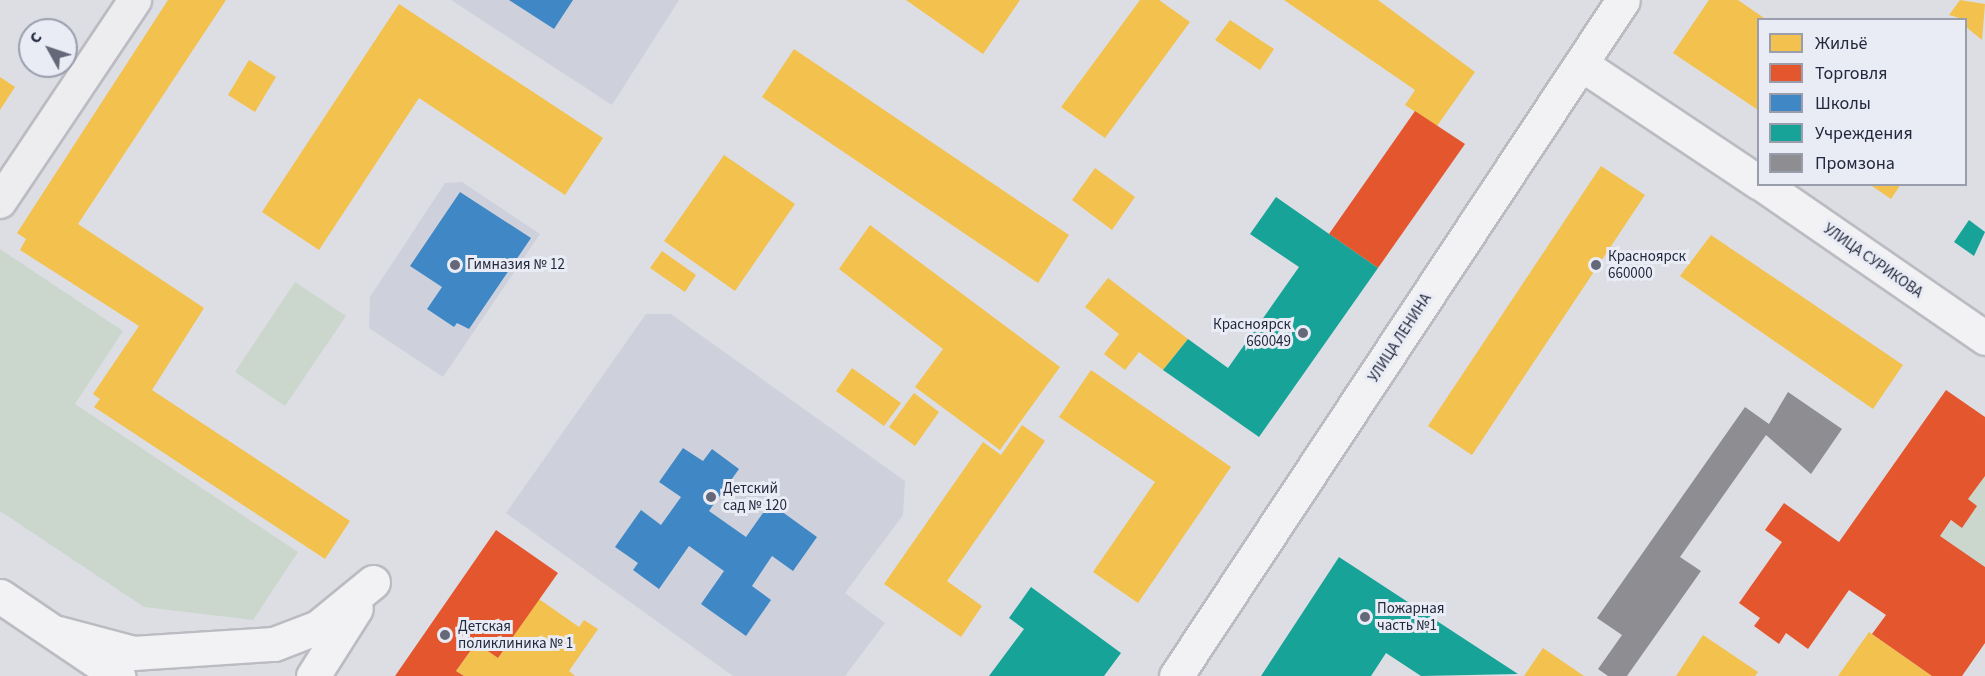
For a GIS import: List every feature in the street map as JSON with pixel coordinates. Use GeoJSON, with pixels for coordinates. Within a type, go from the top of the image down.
{"type":"FeatureCollection","features":[{"type":"Feature","properties":{"kind":"main road","name":"УЛИЦА ЛЕНИНА"},"geometry":{"type":"LineString","coordinates":[[1176,676],[1623,0]]}},
{"type":"Feature","properties":{"kind":"main road","name":"УЛИЦА СУРИКОВА"},"geometry":{"type":"LineString","coordinates":[[1581,64],[1757,181]]}},
{"type":"Feature","properties":{"kind":"main road","name":"УЛИЦА СУРИКОВА"},"geometry":{"type":"LineString","coordinates":[[1764,186],[1985,338]]}},
{"type":"Feature","properties":{"kind":"main road"},"geometry":{"type":"LineString","coordinates":[[52,631],[133,653],[274,644],[318,627],[373,582],[313,676]]}},
{"type":"Feature","properties":{"kind":"main road"},"geometry":{"type":"LineString","coordinates":[[0,596],[118,676]]}},
{"type":"Feature","properties":{"kind":"street"},"geometry":{"type":"LineString","coordinates":[[0,202],[135,0]]}},
{"type":"Feature","properties":{"kind":"shaded area"},"geometry":{"type":"Polygon","coordinates":[[[451,0],[679,0],[612,105],[451,0]]]}},
{"type":"Feature","properties":{"kind":"shaded area","name":"Гимназия № 12"},"geometry":{"type":"Polygon","coordinates":[[[462,182],[540,234],[443,377],[369,328],[370,297],[445,183],[462,182]]]}},
{"type":"Feature","properties":{"kind":"shaded area"},"geometry":{"type":"Polygon","coordinates":[[[0,249],[123,331],[75,404],[298,552],[253,620],[144,607],[0,511],[0,249]]]}},
{"type":"Feature","properties":{"kind":"shaded area"},"geometry":{"type":"Polygon","coordinates":[[[295,282],[346,316],[285,406],[235,372],[295,282]]]}},
{"type":"Feature","properties":{"kind":"shaded area","name":"Детский сад № 120"},"geometry":{"type":"Polygon","coordinates":[[[646,314],[671,314],[905,481],[903,515],[845,593],[885,623],[845,676],[733,676],[506,513],[646,314]]]}},
{"type":"Feature","properties":{"kind":"shaded area"},"geometry":{"type":"Polygon","coordinates":[[[1985,476],[1985,567],[1940,536],[1985,476]]]}},
{"type":"Feature","properties":{"kind":"building: Жильё"},"geometry":{"type":"Polygon","coordinates":[[[168,0],[226,0],[78,224],[204,308],[152,390],[350,521],[325,559],[94,407],[100,399],[93,394],[139,326],[20,250],[26,239],[17,233],[168,0]]]}},
{"type":"Feature","properties":{"kind":"building: Жильё"},"geometry":{"type":"Polygon","coordinates":[[[906,0],[1020,0],[983,54],[906,0]]]}},
{"type":"Feature","properties":{"kind":"building: Жильё"},"geometry":{"type":"Polygon","coordinates":[[[1140,0],[1159,0],[1190,22],[1105,138],[1061,107],[1140,0]]]}},
{"type":"Feature","properties":{"kind":"building: Жильё"},"geometry":{"type":"Polygon","coordinates":[[[1284,0],[1378,0],[1475,72],[1437,126],[1405,105],[1415,90],[1284,0]]]}},
{"type":"Feature","properties":{"kind":"building: Жильё"},"geometry":{"type":"Polygon","coordinates":[[[1709,0],[1738,0],[1764,18],[1757,18],[1757,109],[1673,53],[1709,0]]]}},
{"type":"Feature","properties":{"kind":"building: Жильё"},"geometry":{"type":"Polygon","coordinates":[[[1960,0],[1985,4],[1982,40],[1967,28],[1967,18],[1949,15],[1960,0]]]}},
{"type":"Feature","properties":{"kind":"building: Жильё"},"geometry":{"type":"Polygon","coordinates":[[[399,4],[603,138],[565,195],[419,98],[319,250],[262,212],[399,4]]]}},
{"type":"Feature","properties":{"kind":"building: Жильё"},"geometry":{"type":"Polygon","coordinates":[[[1230,20],[1274,49],[1260,70],[1215,40],[1230,20]]]}},
{"type":"Feature","properties":{"kind":"building: Жильё"},"geometry":{"type":"Polygon","coordinates":[[[794,49],[1069,235],[1038,283],[762,97],[794,49]]]}},
{"type":"Feature","properties":{"kind":"building: Жильё"},"geometry":{"type":"Polygon","coordinates":[[[249,60],[276,77],[255,112],[228,95],[249,60]]]}},
{"type":"Feature","properties":{"kind":"building: Жильё"},"geometry":{"type":"Polygon","coordinates":[[[0,77],[15,87],[0,110],[0,77]]]}},
{"type":"Feature","properties":{"kind":"building: Жильё"},"geometry":{"type":"Polygon","coordinates":[[[724,155],[795,204],[735,291],[664,241],[724,155]]]}},
{"type":"Feature","properties":{"kind":"building: Жильё"},"geometry":{"type":"Polygon","coordinates":[[[1601,166],[1645,195],[1472,455],[1428,426],[1601,166]]]}},
{"type":"Feature","properties":{"kind":"building: Жильё"},"geometry":{"type":"Polygon","coordinates":[[[1095,168],[1135,197],[1112,230],[1072,200],[1095,168]]]}},
{"type":"Feature","properties":{"kind":"building: Жильё"},"geometry":{"type":"Polygon","coordinates":[[[1872,186],[1900,186],[1891,199],[1872,186]]]}},
{"type":"Feature","properties":{"kind":"building: Жильё"},"geometry":{"type":"Polygon","coordinates":[[[870,225],[1060,367],[1000,450],[915,387],[943,349],[839,269],[870,225]]]}},
{"type":"Feature","properties":{"kind":"building: Жильё"},"geometry":{"type":"Polygon","coordinates":[[[1711,235],[1903,365],[1873,409],[1680,276],[1711,235]]]}},
{"type":"Feature","properties":{"kind":"building: Жильё"},"geometry":{"type":"Polygon","coordinates":[[[662,251],[696,275],[685,292],[650,268],[662,251]]]}},
{"type":"Feature","properties":{"kind":"building: Жильё"},"geometry":{"type":"Polygon","coordinates":[[[1108,278],[1188,339],[1163,370],[1139,352],[1125,370],[1104,354],[1119,334],[1085,307],[1108,278]]]}},
{"type":"Feature","properties":{"kind":"building: Жильё"},"geometry":{"type":"Polygon","coordinates":[[[852,368],[901,403],[884,426],[836,391],[852,368]]]}},
{"type":"Feature","properties":{"kind":"building: Жильё"},"geometry":{"type":"Polygon","coordinates":[[[1091,370],[1231,467],[1138,603],[1093,572],[1155,482],[1059,417],[1091,370]]]}},
{"type":"Feature","properties":{"kind":"building: Жильё"},"geometry":{"type":"Polygon","coordinates":[[[914,393],[939,412],[915,446],[889,427],[914,393]]]}},
{"type":"Feature","properties":{"kind":"building: Жильё"},"geometry":{"type":"Polygon","coordinates":[[[1022,425],[1045,441],[947,581],[982,606],[961,637],[884,584],[983,442],[1001,455],[1022,425]]]}},
{"type":"Feature","properties":{"kind":"building: Жильё"},"geometry":{"type":"Polygon","coordinates":[[[539,599],[579,627],[584,620],[598,629],[569,671],[575,676],[464,676],[456,671],[476,643],[498,658],[539,599]]]}},
{"type":"Feature","properties":{"kind":"building: Жильё"},"geometry":{"type":"Polygon","coordinates":[[[1869,632],[1872,634],[1932,676],[1838,676],[1869,632]]]}},
{"type":"Feature","properties":{"kind":"building: Жильё"},"geometry":{"type":"Polygon","coordinates":[[[1703,635],[1758,672],[1755,676],[1676,676],[1703,635]]]}},
{"type":"Feature","properties":{"kind":"building: Жильё"},"geometry":{"type":"Polygon","coordinates":[[[1543,648],[1584,676],[1524,676],[1543,648]]]}},
{"type":"Feature","properties":{"kind":"building: Торговля"},"geometry":{"type":"Polygon","coordinates":[[[1415,111],[1465,144],[1378,268],[1329,234],[1415,111]]]}},
{"type":"Feature","properties":{"kind":"building: Торговля"},"geometry":{"type":"Polygon","coordinates":[[[1946,390],[1985,417],[1985,476],[1968,499],[1977,506],[1962,528],[1951,520],[1940,536],[1985,567],[1985,643],[1962,676],[1932,676],[1872,634],[1886,615],[1849,590],[1808,649],[1786,633],[1779,644],[1754,626],[1760,618],[1739,603],[1782,542],[1765,530],[1784,503],[1839,542],[1946,390]]]}},
{"type":"Feature","properties":{"kind":"building: Торговля"},"geometry":{"type":"Polygon","coordinates":[[[496,530],[558,573],[498,658],[476,643],[456,671],[464,676],[395,676],[496,530]]]}},
{"type":"Feature","properties":{"kind":"building: Школы"},"geometry":{"type":"Polygon","coordinates":[[[509,0],[573,0],[554,29],[509,0]]]}},
{"type":"Feature","properties":{"kind":"building: Школы"},"geometry":{"type":"Polygon","coordinates":[[[460,192],[531,238],[469,329],[457,323],[454,327],[427,309],[442,287],[410,266],[460,192]]]}},
{"type":"Feature","properties":{"kind":"building: Школы"},"geometry":{"type":"Polygon","coordinates":[[[683,448],[703,461],[712,449],[739,469],[709,511],[746,537],[770,503],[817,537],[793,571],[772,556],[752,586],[771,600],[746,636],[701,604],[724,571],[689,546],[659,589],[633,570],[638,563],[615,547],[641,510],[661,525],[681,497],[659,482],[683,448]]]}},
{"type":"Feature","properties":{"kind":"building: Учреждения"},"geometry":{"type":"Polygon","coordinates":[[[1276,197],[1378,268],[1259,437],[1163,370],[1188,339],[1228,368],[1299,267],[1250,234],[1276,197]]]}},
{"type":"Feature","properties":{"kind":"building: Учреждения"},"geometry":{"type":"Polygon","coordinates":[[[1969,220],[1985,232],[1974,256],[1954,242],[1969,220]]]}},
{"type":"Feature","properties":{"kind":"building: Учреждения","name":"Пожарная часть №1"},"geometry":{"type":"Polygon","coordinates":[[[1339,557],[1518,674],[1421,676],[1386,653],[1371,676],[1261,676],[1339,557]]]}},
{"type":"Feature","properties":{"kind":"building: Учреждения"},"geometry":{"type":"Polygon","coordinates":[[[1031,587],[1121,653],[1104,676],[989,676],[1024,629],[1009,618],[1031,587]]]}},
{"type":"Feature","properties":{"kind":"building: Промзона"},"geometry":{"type":"Polygon","coordinates":[[[1788,392],[1842,429],[1811,474],[1766,435],[1680,557],[1701,571],[1627,676],[1608,676],[1598,669],[1622,635],[1597,618],[1745,407],[1769,424],[1788,392]]]}},
{"type":"Feature","properties":{"kind":"place","name":"Гимназия № 12"},"geometry":{"type":"Point","coordinates":[455,265]}},
{"type":"Feature","properties":{"kind":"place","name":"Красноярск 660000"},"geometry":{"type":"Point","coordinates":[1596,265]}},
{"type":"Feature","properties":{"kind":"place","name":"Красноярск 660049"},"geometry":{"type":"Point","coordinates":[1303,333]}},
{"type":"Feature","properties":{"kind":"place","name":"Детский сад № 120"},"geometry":{"type":"Point","coordinates":[711,497]}},
{"type":"Feature","properties":{"kind":"place","name":"Пожарная часть №1"},"geometry":{"type":"Point","coordinates":[1365,617]}},
{"type":"Feature","properties":{"kind":"place","name":"Детская поликлиника № 1"},"geometry":{"type":"Point","coordinates":[445,635]}}]}
